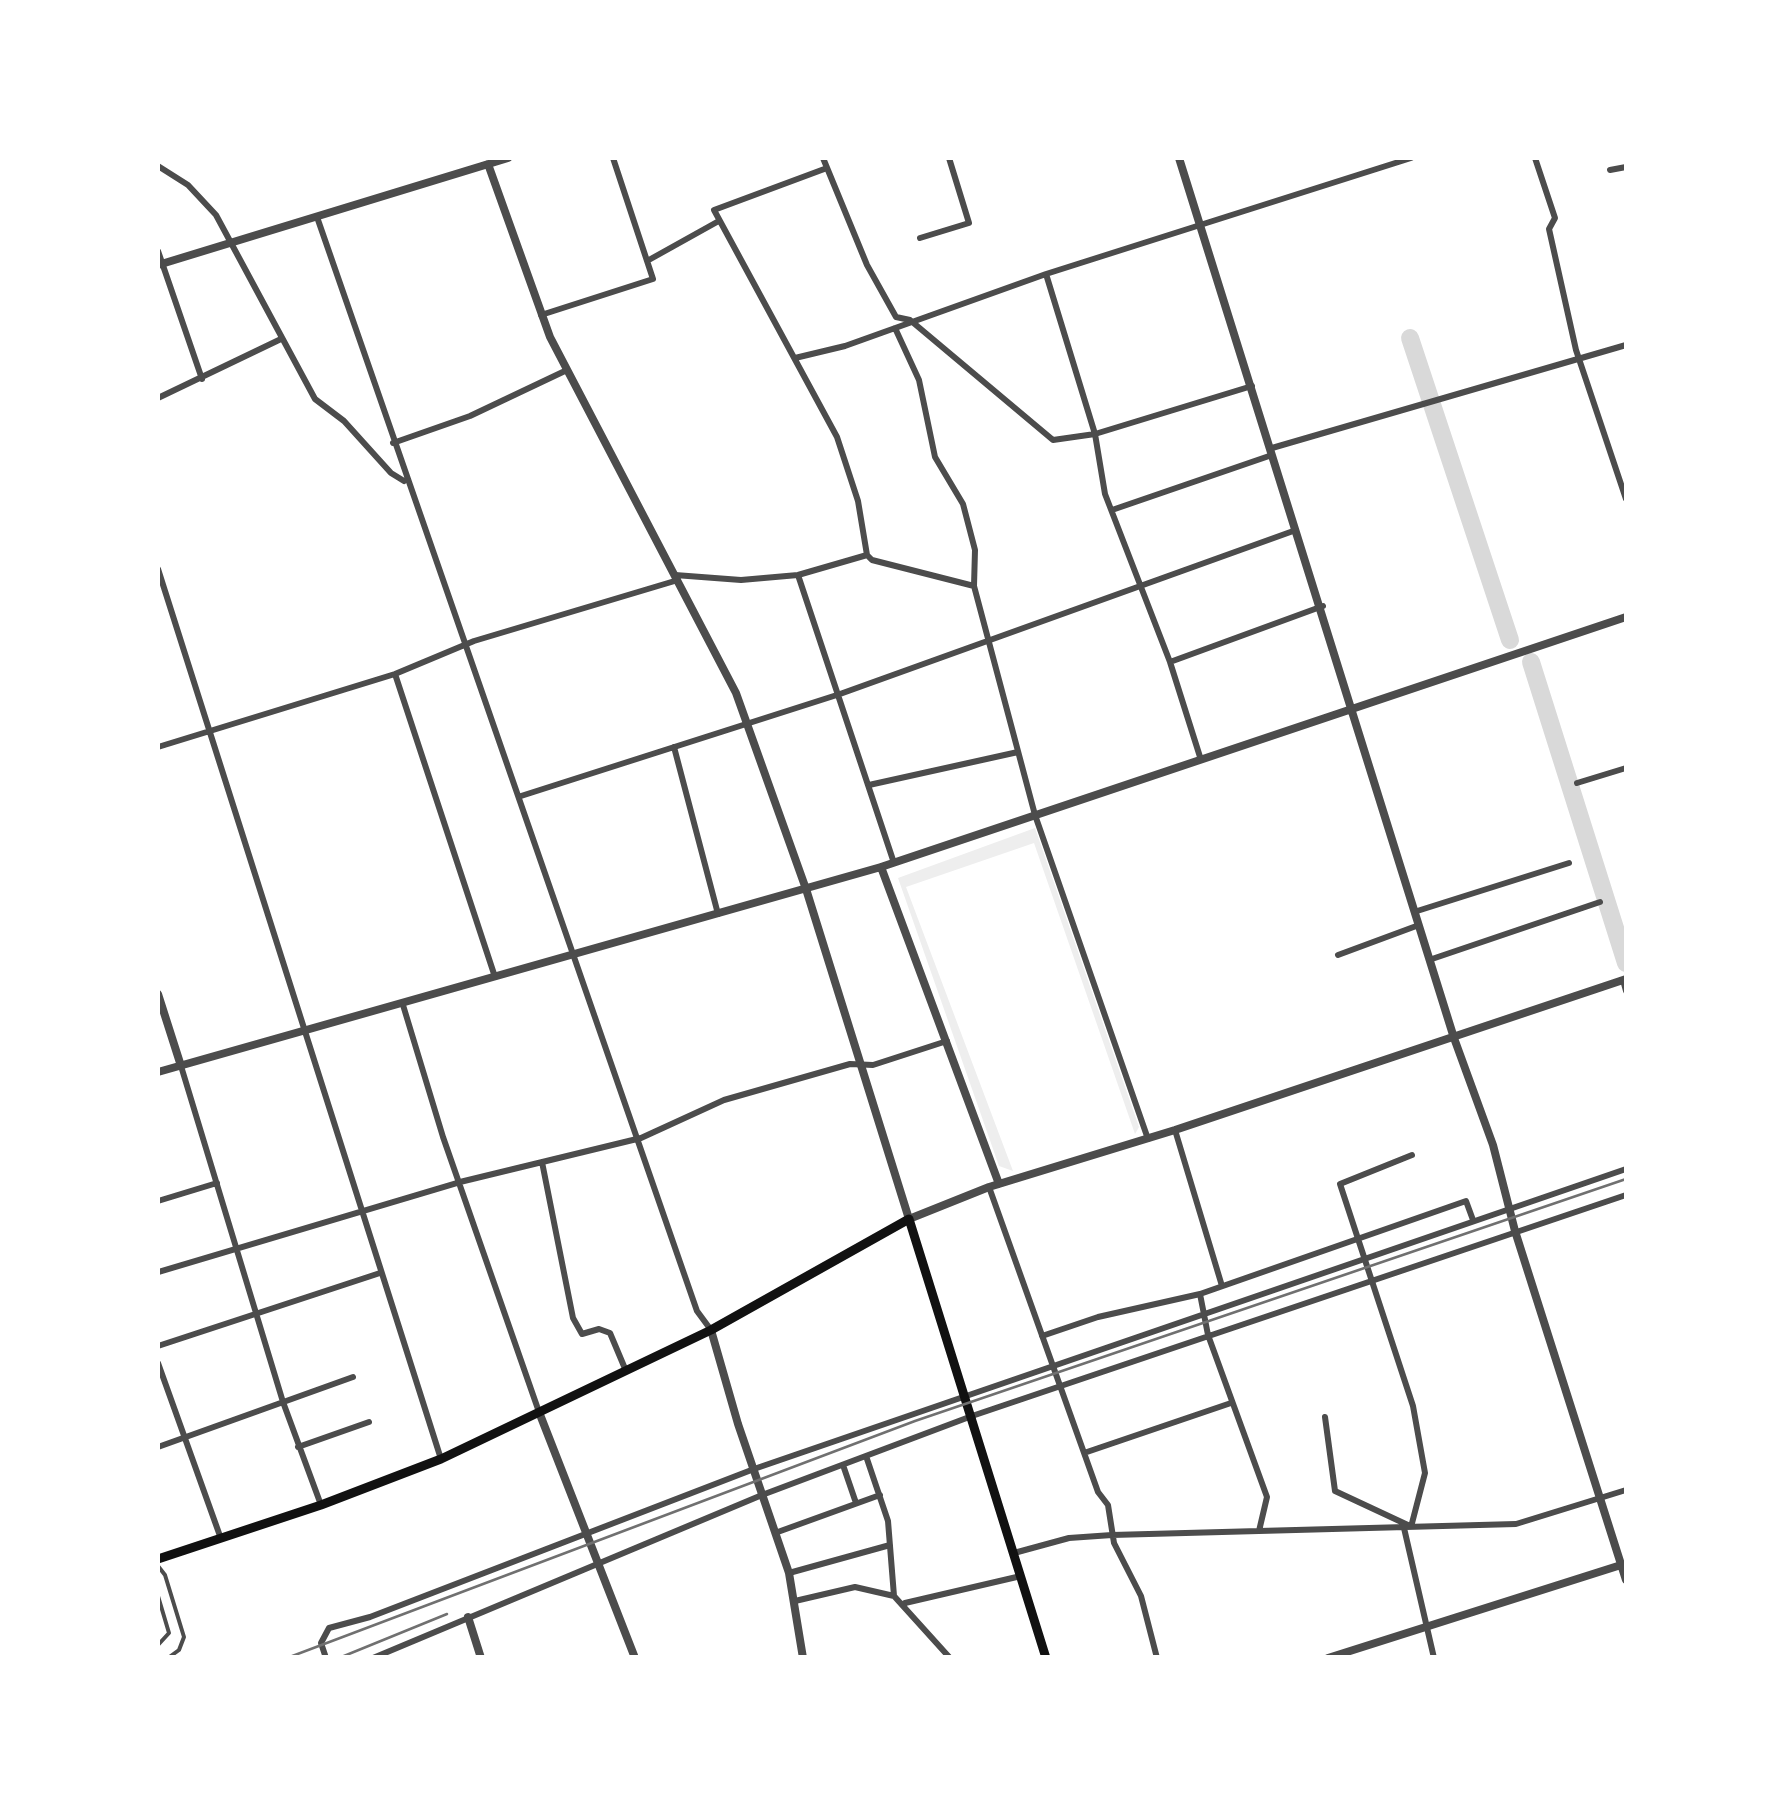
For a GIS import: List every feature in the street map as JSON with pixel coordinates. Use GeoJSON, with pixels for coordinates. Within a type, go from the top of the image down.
{"type":"FeatureCollection","features":[{"type":"Feature","properties":{"kind":"main road"},"geometry":{"type":"LineString","coordinates":[[158,1558],[321,1504],[441,1458],[711,1330],[909,1219],[1046,1658]]}},
{"type":"Feature","properties":{"kind":"street"},"geometry":{"type":"LineString","coordinates":[[160,264],[234,244],[487,160],[508,158]]}},
{"type":"Feature","properties":{"kind":"street"},"geometry":{"type":"LineString","coordinates":[[541,315],[652,279],[613,158]]}},
{"type":"Feature","properties":{"kind":"street"},"geometry":{"type":"LineString","coordinates":[[823,158],[867,265],[896,317],[910,320],[1053,440],[1095,434],[1254,386]]}},
{"type":"Feature","properties":{"kind":"street"},"geometry":{"type":"LineString","coordinates":[[920,238],[969,223],[949,158]]}},
{"type":"Feature","properties":{"kind":"street"},"geometry":{"type":"LineString","coordinates":[[1179,158],[1254,386],[1429,960],[1494,1146],[1508,1208],[1626,1580]]}},
{"type":"Feature","properties":{"kind":"street"},"geometry":{"type":"LineString","coordinates":[[794,358],[845,346],[1046,274],[1410,158]]}},
{"type":"Feature","properties":{"kind":"street"},"geometry":{"type":"LineString","coordinates":[[1535,158],[1555,218],[1549,230],[1579,359],[1626,498]]}},
{"type":"Feature","properties":{"kind":"street"},"geometry":{"type":"LineString","coordinates":[[487,160],[541,315],[747,722],[806,888],[909,1219],[994,1185],[1175,1130],[1625,979],[1626,991]]}},
{"type":"Feature","properties":{"kind":"street"},"geometry":{"type":"LineString","coordinates":[[158,166],[200,196],[234,244],[315,398],[344,420],[391,474],[405,481]]}},
{"type":"Feature","properties":{"kind":"street"},"geometry":{"type":"LineString","coordinates":[[1610,170],[1626,166]]}},
{"type":"Feature","properties":{"kind":"street"},"geometry":{"type":"LineString","coordinates":[[827,168],[714,210],[717,222],[837,437],[858,501],[867,555],[872,560],[974,586]]}},
{"type":"Feature","properties":{"kind":"street"},"geometry":{"type":"LineString","coordinates":[[317,217],[405,481],[468,647],[641,1138],[697,1311],[711,1330],[789,1573],[803,1658]]}},
{"type":"Feature","properties":{"kind":"street"},"geometry":{"type":"LineString","coordinates":[[647,261],[717,222]]}},
{"type":"Feature","properties":{"kind":"street"},"geometry":{"type":"LineString","coordinates":[[158,251],[202,379]]}},
{"type":"Feature","properties":{"kind":"street"},"geometry":{"type":"LineString","coordinates":[[1046,274],[1095,434],[1095,453],[1112,510],[1170,662],[1201,760]]}},
{"type":"Feature","properties":{"kind":"street"},"geometry":{"type":"LineString","coordinates":[[894,328],[919,380],[935,457],[963,504],[975,550],[974,586],[1035,815],[1148,1138]]}},
{"type":"Feature","properties":{"kind":"street"},"geometry":{"type":"LineString","coordinates":[[158,398],[281,339]]}},
{"type":"Feature","properties":{"kind":"street"},"geometry":{"type":"LineString","coordinates":[[1112,510],[1272,452],[1626,345]]}},
{"type":"Feature","properties":{"kind":"street"},"geometry":{"type":"LineString","coordinates":[[393,443],[470,416],[567,370]]}},
{"type":"Feature","properties":{"kind":"street"},"geometry":{"type":"LineString","coordinates":[[521,796],[840,694],[1297,530]]}},
{"type":"Feature","properties":{"kind":"street"},"geometry":{"type":"LineString","coordinates":[[158,747],[395,674],[468,647],[474,641],[677,578],[741,580],[798,575],[867,555]]}},
{"type":"Feature","properties":{"kind":"street"},"geometry":{"type":"LineString","coordinates":[[158,569],[441,1458]]}},
{"type":"Feature","properties":{"kind":"street"},"geometry":{"type":"LineString","coordinates":[[798,575],[894,862]]}},
{"type":"Feature","properties":{"kind":"street"},"geometry":{"type":"LineString","coordinates":[[1170,662],[1322,606]]}},
{"type":"Feature","properties":{"kind":"street"},"geometry":{"type":"LineString","coordinates":[[158,1072],[881,868],[1626,617]]}},
{"type":"Feature","properties":{"kind":"street"},"geometry":{"type":"LineString","coordinates":[[395,674],[495,978]]}},
{"type":"Feature","properties":{"kind":"street"},"geometry":{"type":"LineString","coordinates":[[674,747],[718,914]]}},
{"type":"Feature","properties":{"kind":"street"},"geometry":{"type":"LineString","coordinates":[[869,785],[1018,752]]}},
{"type":"Feature","properties":{"kind":"street"},"geometry":{"type":"LineString","coordinates":[[1577,783],[1626,768]]}},
{"type":"Feature","properties":{"kind":"street"},"geometry":{"type":"LineString","coordinates":[[1414,912],[1569,863]]}},
{"type":"Feature","properties":{"kind":"street"},"geometry":{"type":"LineString","coordinates":[[881,868],[947,1041],[1042,1336],[1098,1492],[1108,1504],[1112,1534],[1142,1596],[1157,1658]]}},
{"type":"Feature","properties":{"kind":"street"},"geometry":{"type":"LineString","coordinates":[[1429,960],[1600,902]]}},
{"type":"Feature","properties":{"kind":"street"},"geometry":{"type":"LineString","coordinates":[[1338,955],[1419,925]]}},
{"type":"Feature","properties":{"kind":"street"},"geometry":{"type":"LineString","coordinates":[[158,994],[282,1402],[321,1504]]}},
{"type":"Feature","properties":{"kind":"street"},"geometry":{"type":"LineString","coordinates":[[403,1005],[538,1412],[635,1658]]}},
{"type":"Feature","properties":{"kind":"street"},"geometry":{"type":"LineString","coordinates":[[158,1272],[359,1210],[641,1138],[724,1100],[850,1064],[873,1065],[947,1041]]}},
{"type":"Feature","properties":{"kind":"street"},"geometry":{"type":"LineString","coordinates":[[1175,1130],[1222,1286]]}},
{"type":"Feature","properties":{"kind":"street"},"geometry":{"type":"LineString","coordinates":[[1412,1155],[1340,1184],[1413,1406],[1425,1474],[1407,1527],[1434,1658]]}},
{"type":"Feature","properties":{"kind":"street"},"geometry":{"type":"LineString","coordinates":[[542,1162],[573,1318],[582,1334],[599,1329],[610,1333],[626,1370]]}},
{"type":"Feature","properties":{"kind":"street"},"geometry":{"type":"LineString","coordinates":[[326,1658],[320,1643],[329,1628],[370,1618],[754,1469],[1626,1169]]}},
{"type":"Feature","properties":{"kind":"street"},"geometry":{"type":"LineString","coordinates":[[158,1201],[218,1183]]}},
{"type":"Feature","properties":{"kind":"street"},"geometry":{"type":"LineString","coordinates":[[372,1658],[866,1455],[1626,1195]]}},
{"type":"Feature","properties":{"kind":"street"},"geometry":{"type":"LineString","coordinates":[[1042,1336],[1098,1318],[1200,1294],[1466,1201],[1473,1220]]}},
{"type":"Feature","properties":{"kind":"street"},"geometry":{"type":"LineString","coordinates":[[158,1346],[380,1272]]}},
{"type":"Feature","properties":{"kind":"street"},"geometry":{"type":"LineString","coordinates":[[1200,1294],[1208,1335],[1267,1497],[1259,1531]]}},
{"type":"Feature","properties":{"kind":"street"},"geometry":{"type":"LineString","coordinates":[[158,1363],[160,1380],[220,1536]]}},
{"type":"Feature","properties":{"kind":"street"},"geometry":{"type":"LineString","coordinates":[[158,1447],[353,1378]]}},
{"type":"Feature","properties":{"kind":"street"},"geometry":{"type":"LineString","coordinates":[[1084,1453],[1231,1403]]}},
{"type":"Feature","properties":{"kind":"street"},"geometry":{"type":"LineString","coordinates":[[1325,1417],[1335,1490],[1407,1527]]}},
{"type":"Feature","properties":{"kind":"street"},"geometry":{"type":"LineString","coordinates":[[298,1447],[369,1422]]}},
{"type":"Feature","properties":{"kind":"street"},"geometry":{"type":"LineString","coordinates":[[866,1455],[890,1545],[894,1596]]}},
{"type":"Feature","properties":{"kind":"street"},"geometry":{"type":"LineString","coordinates":[[843,1465],[856,1502]]}},
{"type":"Feature","properties":{"kind":"street"},"geometry":{"type":"LineString","coordinates":[[1014,1554],[1069,1538],[1112,1534],[1516,1524],[1626,1490]]}},
{"type":"Feature","properties":{"kind":"street"},"geometry":{"type":"LineString","coordinates":[[775,1533],[880,1496]]}},
{"type":"Feature","properties":{"kind":"street"},"geometry":{"type":"LineString","coordinates":[[789,1573],[890,1545]]}},
{"type":"Feature","properties":{"kind":"street"},"geometry":{"type":"LineString","coordinates":[[1328,1658],[1621,1566]]}},
{"type":"Feature","properties":{"kind":"street"},"geometry":{"type":"LineString","coordinates":[[905,1604],[1021,1576]]}},
{"type":"Feature","properties":{"kind":"street"},"geometry":{"type":"LineString","coordinates":[[795,1600],[856,1586],[894,1596],[950,1658]]}},
{"type":"Feature","properties":{"kind":"street"},"geometry":{"type":"LineString","coordinates":[[468,1617],[481,1658]]}},
{"type":"Feature","properties":{"kind":"lane"},"geometry":{"type":"LineString","coordinates":[[158,1566],[165,1575],[184,1637],[179,1650],[168,1658]]}},
{"type":"Feature","properties":{"kind":"lane"},"geometry":{"type":"LineString","coordinates":[[158,1596],[170,1633],[158,1645]]}},
{"type":"Feature","properties":{"kind":"shaded area"},"geometry":{"type":"Polygon","coordinates":[[[1035,828],[1139,1127],[1135,1134],[1034,843],[906,887],[1013,1171],[999,1166],[898,878],[1035,828]]]}},
{"type":"Feature","properties":{"kind":"waterway"},"geometry":{"type":"LineString","coordinates":[[1410,338],[1510,640]]}},
{"type":"Feature","properties":{"kind":"waterway"},"geometry":{"type":"LineString","coordinates":[[1531,662],[1626,963]]}},
{"type":"Feature","properties":{"kind":"railway"},"geometry":{"type":"LineString","coordinates":[[287,1658],[915,1421],[1626,1179]]}},
{"type":"Feature","properties":{"kind":"railway"},"geometry":{"type":"LineString","coordinates":[[339,1658],[447,1614]]}}]}
